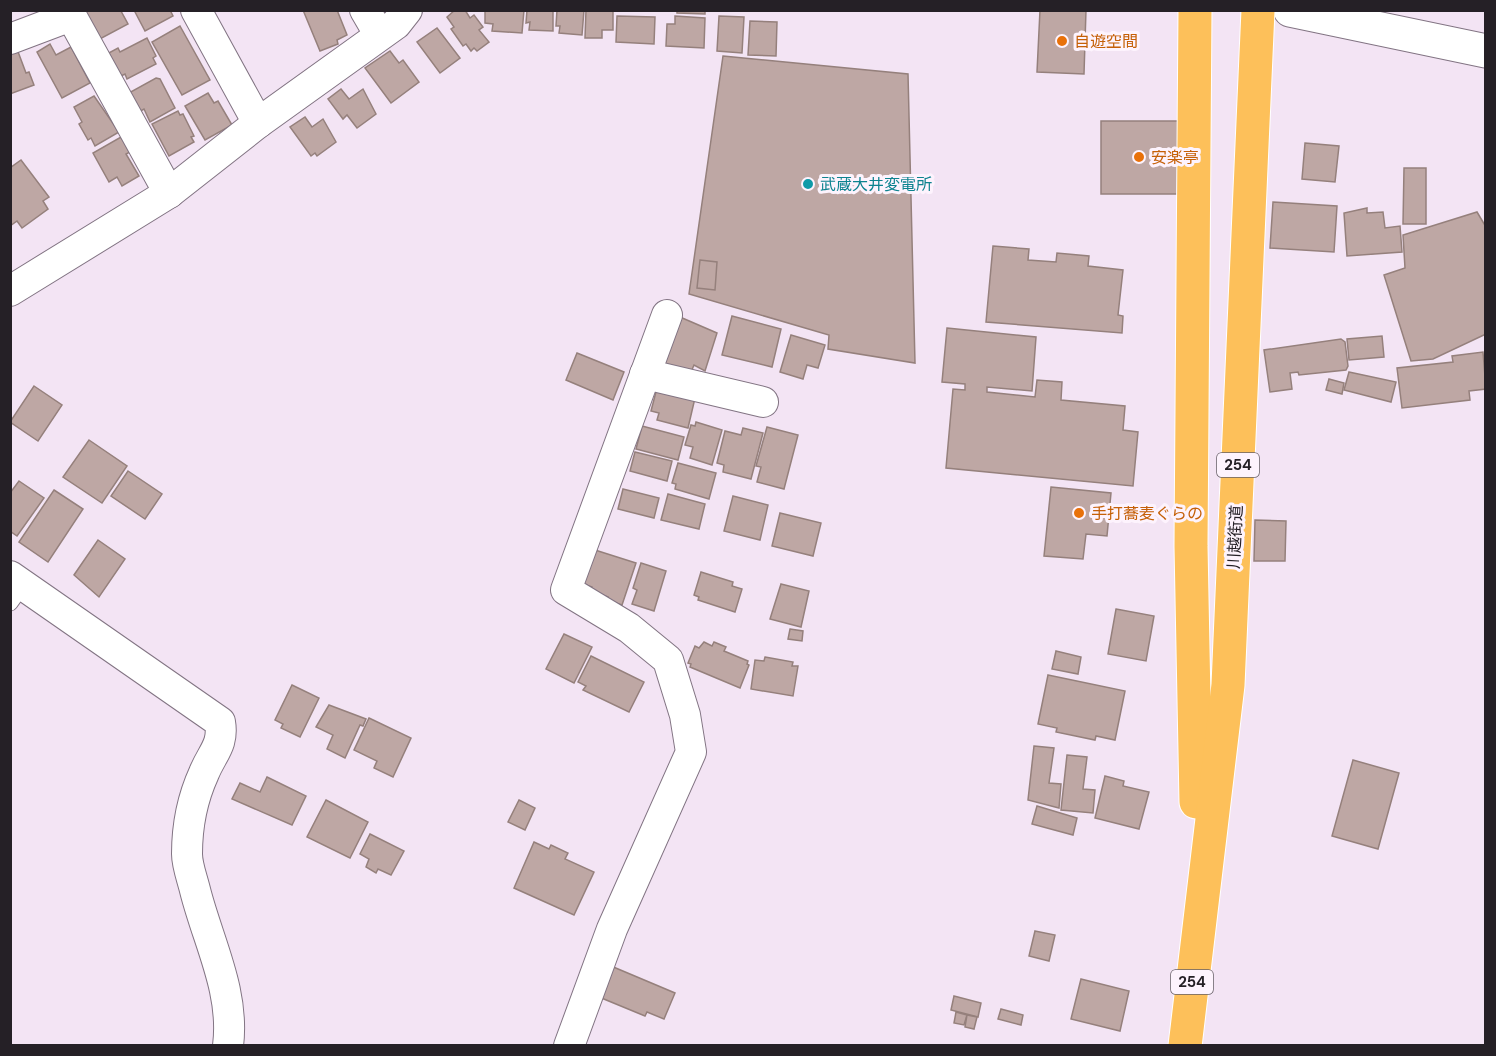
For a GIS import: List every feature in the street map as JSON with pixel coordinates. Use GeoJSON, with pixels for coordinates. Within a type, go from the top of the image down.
{"type":"FeatureCollection","features":[{"type":"Feature","properties":{"kind":"highway","name":"川越街道"},"geometry":{"type":"LineString","coordinates":[[1195,10],[1191,546],[1198,918]]}},
{"type":"Feature","properties":{"kind":"highway","name":"川越街道"},"geometry":{"type":"LineString","coordinates":[[1185,1046],[1198,918],[1228,684],[1258,10]]}},
{"type":"Feature","properties":{"kind":"street"},"geometry":{"type":"LineString","coordinates":[[196,10],[258,123]]}},
{"type":"Feature","properties":{"kind":"street"},"geometry":{"type":"LineString","coordinates":[[10,291],[169,193],[258,123],[372,22],[396,24],[407,10]]}},
{"type":"Feature","properties":{"kind":"street"},"geometry":{"type":"LineString","coordinates":[[1290,10],[1485,51]]}},
{"type":"Feature","properties":{"kind":"street"},"geometry":{"type":"LineString","coordinates":[[10,39],[70,13],[169,193]]}},
{"type":"Feature","properties":{"kind":"street"},"geometry":{"type":"LineString","coordinates":[[569,1046],[612,929],[691,752],[685,715],[668,660],[629,628],[566,590],[667,315]]}},
{"type":"Feature","properties":{"kind":"street"},"geometry":{"type":"LineString","coordinates":[[645,374],[763,402]]}},
{"type":"Feature","properties":{"kind":"street"},"geometry":{"type":"LineString","coordinates":[[15,588],[220,722],[222,737],[200,784],[190,816],[186,856],[210,945],[227,990],[231,1024],[228,1046]]}},
{"type":"Feature","properties":{"kind":"building"},"geometry":{"type":"Polygon","coordinates":[[[85,10],[123,10],[121,11],[128,24],[98,40],[85,10]]]}},
{"type":"Feature","properties":{"kind":"building"},"geometry":{"type":"Polygon","coordinates":[[[134,10],[170,10],[173,16],[145,31],[134,10]]]}},
{"type":"Feature","properties":{"kind":"building"},"geometry":{"type":"Polygon","coordinates":[[[303,10],[337,10],[347,35],[337,40],[338,44],[320,51],[303,10]]]}},
{"type":"Feature","properties":{"kind":"building"},"geometry":{"type":"Polygon","coordinates":[[[455,10],[465,10],[470,18],[474,15],[483,27],[479,30],[489,42],[477,51],[474,48],[471,51],[466,44],[463,46],[451,29],[454,27],[447,17],[455,10]]]}},
{"type":"Feature","properties":{"kind":"building"},"geometry":{"type":"Polygon","coordinates":[[[485,10],[524,10],[522,33],[492,31],[493,24],[485,23],[485,10]]]}},
{"type":"Feature","properties":{"kind":"building"},"geometry":{"type":"Polygon","coordinates":[[[527,10],[553,10],[553,31],[529,30],[530,22],[526,23],[527,10]]]}},
{"type":"Feature","properties":{"kind":"building"},"geometry":{"type":"Polygon","coordinates":[[[557,10],[584,10],[582,35],[559,33],[560,26],[556,26],[557,10]]]}},
{"type":"Feature","properties":{"kind":"building"},"geometry":{"type":"Polygon","coordinates":[[[586,10],[613,10],[613,30],[602,30],[602,38],[585,38],[586,10]]]}},
{"type":"Feature","properties":{"kind":"building"},"geometry":{"type":"Polygon","coordinates":[[[677,10],[705,10],[705,14],[677,13],[677,10]]]}},
{"type":"Feature","properties":{"kind":"building","name":"自遊空間"},"geometry":{"type":"Polygon","coordinates":[[[1040,10],[1086,10],[1084,74],[1037,72],[1040,10]]]}},
{"type":"Feature","properties":{"kind":"building"},"geometry":{"type":"Polygon","coordinates":[[[617,16],[655,17],[654,44],[616,42],[617,16]]]}},
{"type":"Feature","properties":{"kind":"building"},"geometry":{"type":"Polygon","coordinates":[[[675,16],[705,18],[704,48],[666,46],[667,24],[675,24],[675,16]]]}},
{"type":"Feature","properties":{"kind":"building"},"geometry":{"type":"Polygon","coordinates":[[[719,16],[744,17],[742,53],[717,51],[719,16]]]}},
{"type":"Feature","properties":{"kind":"building"},"geometry":{"type":"Polygon","coordinates":[[[750,21],[777,22],[776,56],[748,55],[750,21]]]}},
{"type":"Feature","properties":{"kind":"building"},"geometry":{"type":"Polygon","coordinates":[[[180,26],[210,80],[182,95],[152,42],[180,26]]]}},
{"type":"Feature","properties":{"kind":"building"},"geometry":{"type":"Polygon","coordinates":[[[437,28],[460,58],[440,73],[417,42],[437,28]]]}},
{"type":"Feature","properties":{"kind":"building"},"geometry":{"type":"Polygon","coordinates":[[[147,38],[156,56],[153,58],[156,64],[127,79],[125,74],[117,78],[105,55],[118,48],[120,52],[147,38]]]}},
{"type":"Feature","properties":{"kind":"building"},"geometry":{"type":"Polygon","coordinates":[[[50,44],[56,55],[71,47],[90,83],[62,98],[37,52],[50,44]]]}},
{"type":"Feature","properties":{"kind":"building"},"geometry":{"type":"Polygon","coordinates":[[[17,49],[26,73],[29,72],[34,85],[10,94],[10,52],[17,49]]]}},
{"type":"Feature","properties":{"kind":"building"},"geometry":{"type":"Polygon","coordinates":[[[390,51],[399,63],[403,60],[419,82],[391,103],[365,68],[390,51]]]}},
{"type":"Feature","properties":{"kind":"building","name":"武蔵大井変電所"},"geometry":{"type":"Polygon","coordinates":[[[723,56],[908,74],[915,363],[828,349],[829,335],[689,294],[723,56]]]}},
{"type":"Feature","properties":{"kind":"building"},"geometry":{"type":"Polygon","coordinates":[[[156,78],[160,79],[175,108],[150,122],[144,109],[137,113],[127,94],[156,78]]]}},
{"type":"Feature","properties":{"kind":"building"},"geometry":{"type":"Polygon","coordinates":[[[341,89],[349,99],[363,89],[376,114],[357,128],[347,115],[343,119],[328,99],[341,89]]]}},
{"type":"Feature","properties":{"kind":"building"},"geometry":{"type":"Polygon","coordinates":[[[208,93],[214,103],[218,101],[232,125],[205,140],[185,106],[208,93]]]}},
{"type":"Feature","properties":{"kind":"building"},"geometry":{"type":"Polygon","coordinates":[[[94,96],[119,132],[95,146],[91,138],[88,140],[79,124],[82,122],[74,107],[94,96]]]}},
{"type":"Feature","properties":{"kind":"building"},"geometry":{"type":"Polygon","coordinates":[[[178,111],[180,115],[183,114],[194,136],[191,137],[194,142],[169,156],[152,124],[178,111]]]}},
{"type":"Feature","properties":{"kind":"building"},"geometry":{"type":"Polygon","coordinates":[[[305,117],[312,127],[323,119],[336,142],[317,156],[315,153],[311,156],[290,127],[305,117]]]}},
{"type":"Feature","properties":{"kind":"building","name":"安楽亭"},"geometry":{"type":"Polygon","coordinates":[[[1101,121],[1178,121],[1178,194],[1101,194],[1101,121]]]}},
{"type":"Feature","properties":{"kind":"building"},"geometry":{"type":"Polygon","coordinates":[[[121,137],[130,152],[126,154],[139,176],[122,186],[117,177],[109,182],[93,153],[121,137]]]}},
{"type":"Feature","properties":{"kind":"building"},"geometry":{"type":"Polygon","coordinates":[[[1305,143],[1339,146],[1335,182],[1302,179],[1305,143]]]}},
{"type":"Feature","properties":{"kind":"building"},"geometry":{"type":"Polygon","coordinates":[[[21,160],[49,197],[43,201],[48,209],[22,228],[17,221],[10,226],[10,168],[21,160]]]}},
{"type":"Feature","properties":{"kind":"building"},"geometry":{"type":"Polygon","coordinates":[[[1404,168],[1426,168],[1426,224],[1403,224],[1404,168]]]}},
{"type":"Feature","properties":{"kind":"building"},"geometry":{"type":"Polygon","coordinates":[[[1273,202],[1337,206],[1334,252],[1270,248],[1273,202]]]}},
{"type":"Feature","properties":{"kind":"building"},"geometry":{"type":"Polygon","coordinates":[[[1367,208],[1367,213],[1383,212],[1385,228],[1400,226],[1402,252],[1347,256],[1344,213],[1367,208]]]}},
{"type":"Feature","properties":{"kind":"building"},"geometry":{"type":"Polygon","coordinates":[[[1477,212],[1486,227],[1486,334],[1433,359],[1411,361],[1384,275],[1405,268],[1403,235],[1477,212]]]}},
{"type":"Feature","properties":{"kind":"building"},"geometry":{"type":"Polygon","coordinates":[[[993,246],[1029,249],[1028,260],[1056,262],[1057,253],[1089,256],[1088,266],[1123,270],[1118,315],[1123,316],[1122,333],[986,322],[993,246]]]}},
{"type":"Feature","properties":{"kind":"building"},"geometry":{"type":"Polygon","coordinates":[[[700,260],[717,262],[715,290],[697,288],[700,260]]]}},
{"type":"Feature","properties":{"kind":"building"},"geometry":{"type":"Polygon","coordinates":[[[732,316],[781,329],[772,367],[722,355],[732,316]]]}},
{"type":"Feature","properties":{"kind":"building"},"geometry":{"type":"Polygon","coordinates":[[[680,317],[717,333],[705,371],[694,365],[691,372],[664,363],[680,317]]]}},
{"type":"Feature","properties":{"kind":"building"},"geometry":{"type":"Polygon","coordinates":[[[947,328],[1036,337],[1032,391],[987,387],[987,392],[1035,397],[1037,380],[1062,382],[1061,400],[1125,406],[1123,430],[1138,432],[1133,486],[946,468],[953,389],[965,390],[965,384],[942,382],[947,328]]]}},
{"type":"Feature","properties":{"kind":"building"},"geometry":{"type":"Polygon","coordinates":[[[791,335],[825,345],[818,368],[807,365],[803,379],[780,372],[791,335]]]}},
{"type":"Feature","properties":{"kind":"building"},"geometry":{"type":"Polygon","coordinates":[[[1382,336],[1384,357],[1349,360],[1347,339],[1382,336]]]}},
{"type":"Feature","properties":{"kind":"building"},"geometry":{"type":"Polygon","coordinates":[[[1341,339],[1345,342],[1348,366],[1346,370],[1299,375],[1298,372],[1290,373],[1292,389],[1270,392],[1264,350],[1341,339]]]}},
{"type":"Feature","properties":{"kind":"building"},"geometry":{"type":"Polygon","coordinates":[[[1483,352],[1486,389],[1469,391],[1470,400],[1402,408],[1397,368],[1453,362],[1452,356],[1483,352]]]}},
{"type":"Feature","properties":{"kind":"building"},"geometry":{"type":"Polygon","coordinates":[[[577,353],[624,372],[613,400],[566,380],[577,353]]]}},
{"type":"Feature","properties":{"kind":"building"},"geometry":{"type":"Polygon","coordinates":[[[1349,372],[1396,382],[1391,402],[1344,390],[1349,372]]]}},
{"type":"Feature","properties":{"kind":"building"},"geometry":{"type":"Polygon","coordinates":[[[1329,379],[1344,383],[1342,394],[1326,390],[1329,379]]]}},
{"type":"Feature","properties":{"kind":"building"},"geometry":{"type":"Polygon","coordinates":[[[34,386],[62,405],[38,441],[10,422],[34,386]]]}},
{"type":"Feature","properties":{"kind":"building"},"geometry":{"type":"Polygon","coordinates":[[[657,388],[695,398],[688,428],[657,420],[659,413],[651,411],[657,388]]]}},
{"type":"Feature","properties":{"kind":"building"},"geometry":{"type":"Polygon","coordinates":[[[696,422],[722,430],[712,465],[690,458],[693,447],[685,445],[691,425],[695,426],[696,422]]]}},
{"type":"Feature","properties":{"kind":"building"},"geometry":{"type":"Polygon","coordinates":[[[642,426],[684,437],[678,460],[636,449],[642,426]]]}},
{"type":"Feature","properties":{"kind":"building"},"geometry":{"type":"Polygon","coordinates":[[[767,427],[798,435],[784,489],[757,482],[761,467],[756,466],[767,427]]]}},
{"type":"Feature","properties":{"kind":"building"},"geometry":{"type":"Polygon","coordinates":[[[743,428],[763,433],[751,479],[723,472],[724,465],[717,463],[725,431],[741,435],[743,428]]]}},
{"type":"Feature","properties":{"kind":"building"},"geometry":{"type":"Polygon","coordinates":[[[89,440],[127,466],[102,503],[63,477],[89,440]]]}},
{"type":"Feature","properties":{"kind":"building"},"geometry":{"type":"Polygon","coordinates":[[[635,452],[672,461],[667,481],[630,471],[635,452]]]}},
{"type":"Feature","properties":{"kind":"building"},"geometry":{"type":"Polygon","coordinates":[[[678,463],[716,473],[709,499],[675,489],[676,484],[672,483],[678,463]]]}},
{"type":"Feature","properties":{"kind":"building"},"geometry":{"type":"Polygon","coordinates":[[[128,471],[162,494],[145,519],[111,496],[128,471]]]}},
{"type":"Feature","properties":{"kind":"building"},"geometry":{"type":"Polygon","coordinates":[[[19,481],[44,498],[17,536],[10,531],[10,493],[19,481]]]}},
{"type":"Feature","properties":{"kind":"building","name":"手打蕎麦ぐらの"},"geometry":{"type":"Polygon","coordinates":[[[1051,487],[1111,493],[1107,536],[1086,534],[1083,559],[1044,556],[1051,487]]]}},
{"type":"Feature","properties":{"kind":"building"},"geometry":{"type":"Polygon","coordinates":[[[623,489],[659,498],[654,518],[618,509],[623,489]]]}},
{"type":"Feature","properties":{"kind":"building"},"geometry":{"type":"Polygon","coordinates":[[[54,490],[83,509],[48,562],[19,542],[54,490]]]}},
{"type":"Feature","properties":{"kind":"building"},"geometry":{"type":"Polygon","coordinates":[[[668,494],[705,504],[699,529],[661,520],[668,494]]]}},
{"type":"Feature","properties":{"kind":"building"},"geometry":{"type":"Polygon","coordinates":[[[733,496],[768,505],[760,540],[724,531],[733,496]]]}},
{"type":"Feature","properties":{"kind":"building"},"geometry":{"type":"Polygon","coordinates":[[[780,513],[821,523],[813,556],[772,546],[780,513]]]}},
{"type":"Feature","properties":{"kind":"building"},"geometry":{"type":"Polygon","coordinates":[[[1255,520],[1286,521],[1285,561],[1254,561],[1255,520]]]}},
{"type":"Feature","properties":{"kind":"building"},"geometry":{"type":"Polygon","coordinates":[[[98,540],[125,559],[99,597],[74,575],[98,540]]]}},
{"type":"Feature","properties":{"kind":"building"},"geometry":{"type":"Polygon","coordinates":[[[595,550],[636,563],[622,605],[607,600],[608,597],[591,591],[592,587],[583,584],[595,550]]]}},
{"type":"Feature","properties":{"kind":"building"},"geometry":{"type":"Polygon","coordinates":[[[641,563],[666,571],[654,611],[632,604],[637,590],[633,588],[641,563]]]}},
{"type":"Feature","properties":{"kind":"building"},"geometry":{"type":"Polygon","coordinates":[[[701,572],[733,582],[732,586],[742,589],[735,612],[698,600],[699,597],[694,595],[701,572]]]}},
{"type":"Feature","properties":{"kind":"building"},"geometry":{"type":"Polygon","coordinates":[[[781,584],[809,591],[801,627],[770,619],[781,584]]]}},
{"type":"Feature","properties":{"kind":"building"},"geometry":{"type":"Polygon","coordinates":[[[1116,609],[1154,616],[1146,661],[1108,654],[1116,609]]]}},
{"type":"Feature","properties":{"kind":"building"},"geometry":{"type":"Polygon","coordinates":[[[790,629],[803,631],[802,641],[788,639],[790,629]]]}},
{"type":"Feature","properties":{"kind":"building"},"geometry":{"type":"Polygon","coordinates":[[[564,634],[592,647],[574,683],[546,669],[564,634]]]}},
{"type":"Feature","properties":{"kind":"building"},"geometry":{"type":"Polygon","coordinates":[[[704,642],[712,646],[714,642],[726,647],[724,651],[748,661],[749,665],[740,688],[690,667],[691,664],[688,663],[695,646],[699,648],[704,642]]]}},
{"type":"Feature","properties":{"kind":"building"},"geometry":{"type":"Polygon","coordinates":[[[1056,651],[1081,657],[1078,674],[1052,669],[1056,651]]]}},
{"type":"Feature","properties":{"kind":"building"},"geometry":{"type":"Polygon","coordinates":[[[591,656],[644,682],[629,712],[583,690],[586,686],[578,682],[591,656]]]}},
{"type":"Feature","properties":{"kind":"building"},"geometry":{"type":"Polygon","coordinates":[[[765,657],[793,662],[792,666],[798,666],[793,696],[751,689],[755,660],[764,661],[765,657]]]}},
{"type":"Feature","properties":{"kind":"building"},"geometry":{"type":"Polygon","coordinates":[[[1048,675],[1125,691],[1115,740],[1096,736],[1095,740],[1056,732],[1057,728],[1038,724],[1048,675]]]}},
{"type":"Feature","properties":{"kind":"building"},"geometry":{"type":"Polygon","coordinates":[[[292,685],[319,698],[300,737],[281,728],[283,724],[275,720],[292,685]]]}},
{"type":"Feature","properties":{"kind":"building"},"geometry":{"type":"Polygon","coordinates":[[[329,705],[366,719],[363,726],[360,725],[345,758],[327,749],[333,735],[316,727],[329,705]]]}},
{"type":"Feature","properties":{"kind":"building"},"geometry":{"type":"Polygon","coordinates":[[[369,718],[411,738],[393,777],[374,768],[377,761],[354,750],[369,718]]]}},
{"type":"Feature","properties":{"kind":"building"},"geometry":{"type":"Polygon","coordinates":[[[1034,746],[1054,748],[1049,783],[1061,784],[1059,808],[1028,800],[1034,746]]]}},
{"type":"Feature","properties":{"kind":"building"},"geometry":{"type":"Polygon","coordinates":[[[1067,755],[1087,757],[1083,789],[1095,790],[1093,813],[1061,810],[1067,755]]]}},
{"type":"Feature","properties":{"kind":"building"},"geometry":{"type":"Polygon","coordinates":[[[1353,760],[1399,773],[1378,849],[1332,836],[1353,760]]]}},
{"type":"Feature","properties":{"kind":"building"},"geometry":{"type":"Polygon","coordinates":[[[1105,776],[1124,781],[1123,786],[1149,792],[1139,829],[1095,818],[1105,776]]]}},
{"type":"Feature","properties":{"kind":"building"},"geometry":{"type":"Polygon","coordinates":[[[267,777],[306,796],[292,825],[232,799],[240,783],[260,792],[267,777]]]}},
{"type":"Feature","properties":{"kind":"building"},"geometry":{"type":"Polygon","coordinates":[[[326,800],[368,822],[350,858],[307,837],[326,800]]]}},
{"type":"Feature","properties":{"kind":"building"},"geometry":{"type":"Polygon","coordinates":[[[519,800],[535,808],[525,830],[508,822],[519,800]]]}},
{"type":"Feature","properties":{"kind":"building"},"geometry":{"type":"Polygon","coordinates":[[[1037,806],[1077,818],[1073,835],[1032,824],[1037,806]]]}},
{"type":"Feature","properties":{"kind":"building"},"geometry":{"type":"Polygon","coordinates":[[[370,834],[404,851],[391,875],[378,869],[376,873],[366,867],[369,859],[360,854],[370,834]]]}},
{"type":"Feature","properties":{"kind":"building"},"geometry":{"type":"Polygon","coordinates":[[[534,842],[549,849],[551,845],[568,853],[565,859],[594,872],[574,915],[514,888],[534,842]]]}},
{"type":"Feature","properties":{"kind":"building"},"geometry":{"type":"Polygon","coordinates":[[[1035,931],[1055,935],[1049,961],[1029,956],[1035,931]]]}},
{"type":"Feature","properties":{"kind":"building"},"geometry":{"type":"Polygon","coordinates":[[[611,966],[675,993],[664,1019],[647,1012],[645,1016],[599,997],[611,966]]]}},
{"type":"Feature","properties":{"kind":"building"},"geometry":{"type":"Polygon","coordinates":[[[1081,979],[1129,991],[1120,1031],[1071,1019],[1081,979]]]}},
{"type":"Feature","properties":{"kind":"building"},"geometry":{"type":"Polygon","coordinates":[[[954,996],[981,1003],[978,1017],[951,1010],[954,996]]]}},
{"type":"Feature","properties":{"kind":"building"},"geometry":{"type":"Polygon","coordinates":[[[1001,1009],[1023,1015],[1021,1025],[998,1019],[1001,1009]]]}},
{"type":"Feature","properties":{"kind":"building"},"geometry":{"type":"Polygon","coordinates":[[[956,1012],[967,1015],[964,1025],[954,1023],[956,1012]]]}},
{"type":"Feature","properties":{"kind":"building"},"geometry":{"type":"Polygon","coordinates":[[[967,1015],[977,1017],[974,1029],[965,1027],[967,1015]]]}},
{"type":"Feature","properties":{"kind":"place","name":"自遊空間"},"geometry":{"type":"Point","coordinates":[1062,41]}},
{"type":"Feature","properties":{"kind":"place","name":"安楽亭"},"geometry":{"type":"Point","coordinates":[1139,157]}},
{"type":"Feature","properties":{"kind":"place","name":"武蔵大井変電所"},"geometry":{"type":"Point","coordinates":[808,184]}},
{"type":"Feature","properties":{"kind":"place","name":"手打蕎麦ぐらの"},"geometry":{"type":"Point","coordinates":[1079,513]}}]}
